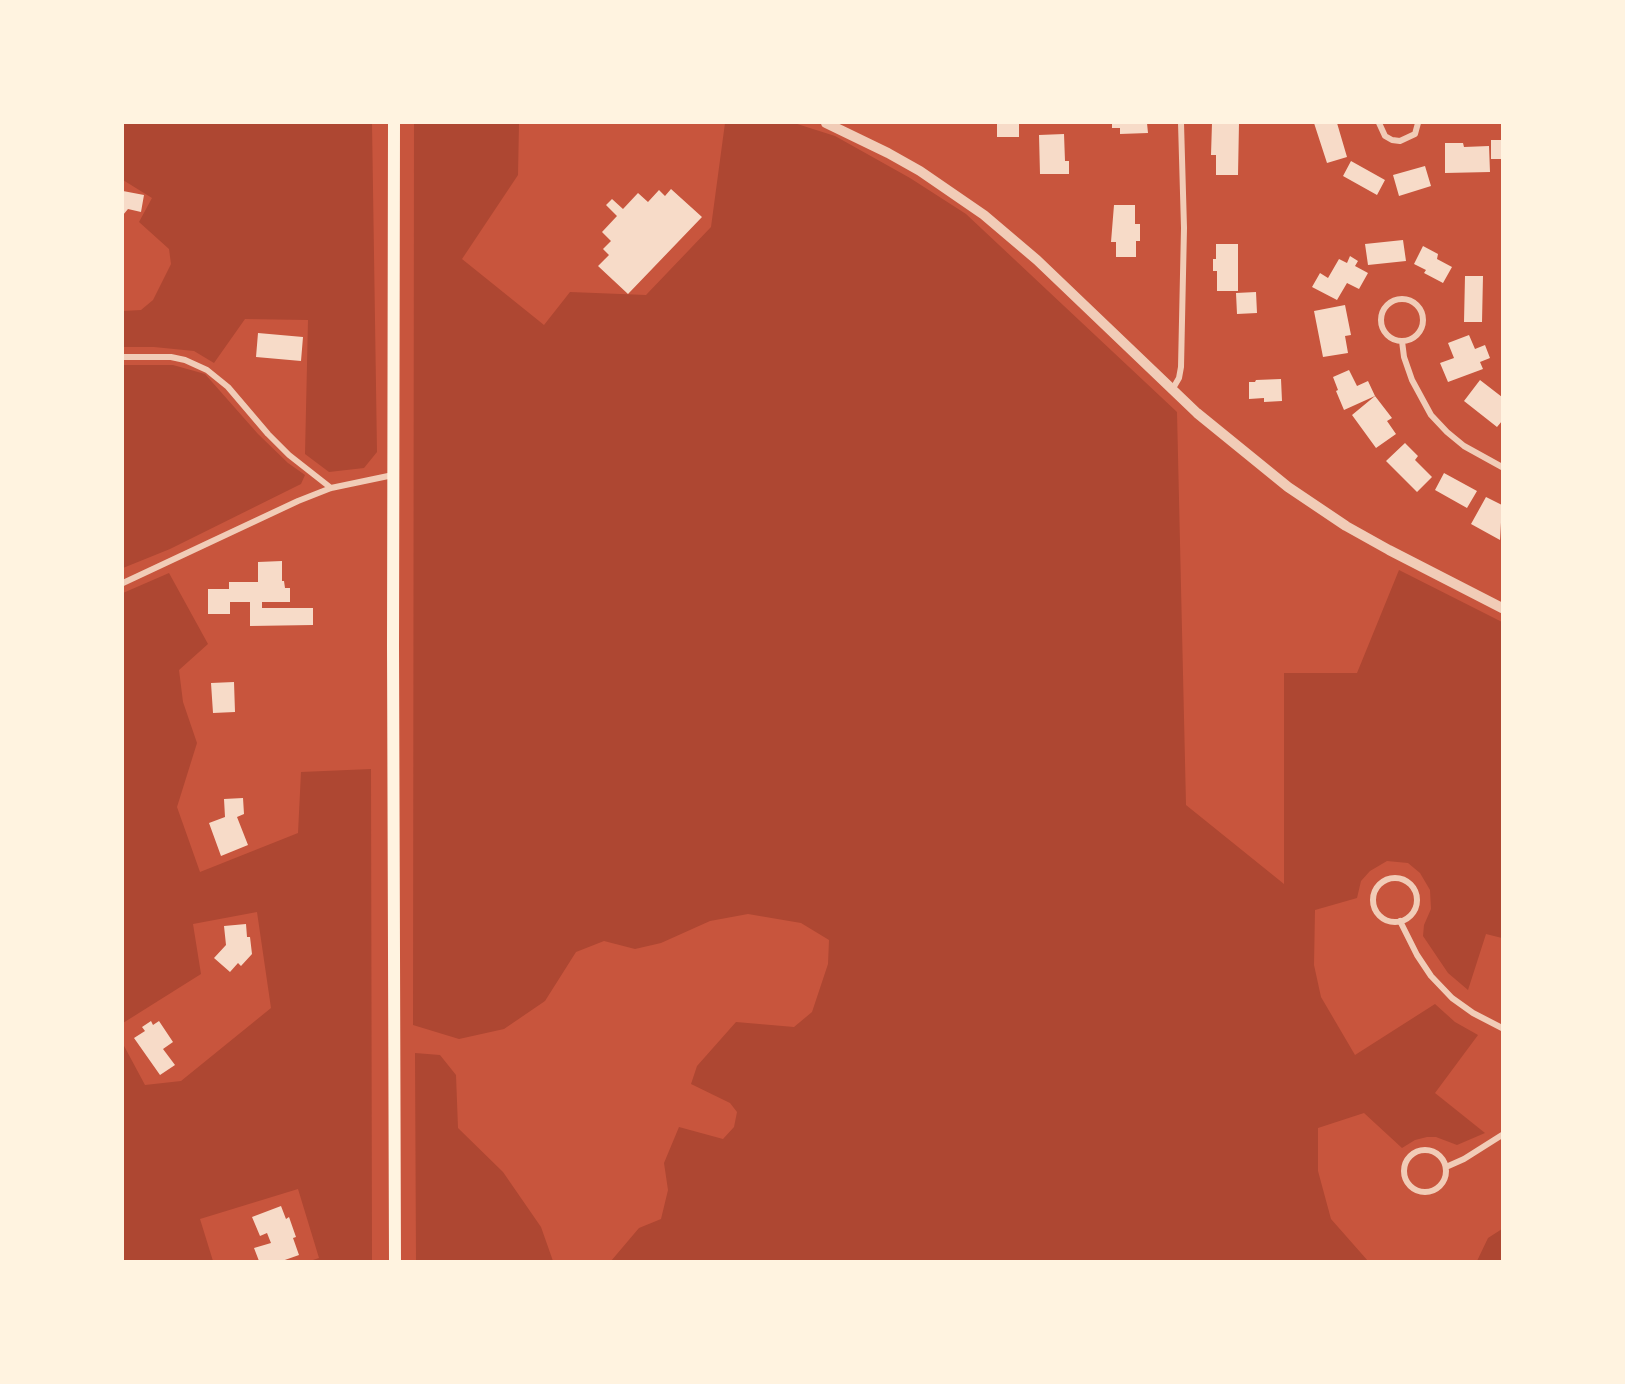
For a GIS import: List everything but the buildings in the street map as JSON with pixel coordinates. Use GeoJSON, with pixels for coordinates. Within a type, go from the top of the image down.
{"type":"FeatureCollection","features":[{"type":"Feature","properties":{"kind":"main road"},"geometry":{"type":"LineString","coordinates":[[394,123],[395,1261]]}},
{"type":"Feature","properties":{"kind":"street"},"geometry":{"type":"LineString","coordinates":[[826,123],[920,171],[984,215],[1037,260],[1197,413],[1288,487],[1346,526],[1502,608]]}},
{"type":"Feature","properties":{"kind":"street"},"geometry":{"type":"LineString","coordinates":[[1172,390],[1179,378],[1181,367],[1184,228],[1181,123]]}},
{"type":"Feature","properties":{"kind":"street"},"geometry":{"type":"LineString","coordinates":[[1379,123],[1385,136],[1400,141],[1414,134],[1418,123]]}},
{"type":"Feature","properties":{"kind":"street"},"geometry":{"type":"LineString","coordinates":[[1398,299],[1412,302],[1418,307],[1423,323],[1415,337],[1402,341],[1390,338],[1384,332],[1381,324],[1384,308],[1390,302],[1398,299]]}},
{"type":"Feature","properties":{"kind":"street"},"geometry":{"type":"LineString","coordinates":[[1402,341],[1404,357],[1412,381],[1431,415],[1464,446],[1502,467]]}},
{"type":"Feature","properties":{"kind":"street"},"geometry":{"type":"LineString","coordinates":[[123,357],[171,357],[185,360],[207,370],[228,387],[289,455],[331,488]]}},
{"type":"Feature","properties":{"kind":"street"},"geometry":{"type":"LineString","coordinates":[[123,583],[298,501],[331,488],[393,475]]}},
{"type":"Feature","properties":{"kind":"street"},"geometry":{"type":"LineString","coordinates":[[1401,879],[1409,883],[1417,897],[1413,912],[1400,921],[1384,920],[1374,908],[1374,892],[1386,880],[1401,879]]}},
{"type":"Feature","properties":{"kind":"street"},"geometry":{"type":"LineString","coordinates":[[1400,921],[1431,976],[1452,998],[1473,1013],[1502,1028]]}},
{"type":"Feature","properties":{"kind":"street"},"geometry":{"type":"LineString","coordinates":[[1446,1167],[1464,1160],[1502,1135]]}},
{"type":"Feature","properties":{"kind":"street"},"geometry":{"type":"LineString","coordinates":[[1424,1150],[1438,1154],[1446,1167],[1443,1181],[1432,1191],[1418,1191],[1407,1182],[1404,1175],[1404,1167],[1411,1155],[1424,1150]]}},
{"type":"Feature","properties":{"kind":"shaded area"},"geometry":{"type":"Polygon","coordinates":[[[123,123],[372,123],[377,452],[364,468],[329,472],[305,454],[308,320],[245,319],[214,363],[194,351],[123,347],[123,311],[141,310],[153,300],[171,264],[169,249],[139,222],[152,198],[123,180],[123,123]]]}},
{"type":"Feature","properties":{"kind":"shaded area"},"geometry":{"type":"Polygon","coordinates":[[[414,123],[519,123],[518,175],[462,259],[544,325],[570,292],[646,295],[711,227],[725,123],[794,123],[835,136],[910,178],[966,214],[1177,412],[1186,805],[1284,884],[1284,673],[1357,673],[1399,570],[1502,622],[1502,938],[1486,934],[1468,990],[1448,973],[1423,936],[1424,925],[1431,909],[1430,890],[1420,873],[1408,863],[1387,861],[1370,871],[1361,881],[1357,898],[1315,910],[1314,965],[1321,997],[1355,1055],[1435,1004],[1455,1022],[1478,1035],[1435,1093],[1485,1133],[1457,1145],[1436,1137],[1427,1137],[1415,1140],[1402,1148],[1364,1113],[1318,1128],[1318,1171],[1331,1219],[1368,1261],[611,1261],[639,1228],[661,1219],[668,1190],[664,1163],[679,1127],[723,1139],[734,1127],[737,1112],[730,1103],[691,1084],[697,1066],[736,1022],[794,1027],[812,1012],[828,964],[829,940],[801,923],[748,914],[710,921],[661,943],[635,949],[604,941],[576,952],[545,1001],[504,1029],[459,1039],[413,1025],[414,123]]]}},
{"type":"Feature","properties":{"kind":"shaded area"},"geometry":{"type":"Polygon","coordinates":[[[123,365],[173,365],[205,374],[258,434],[288,463],[305,475],[301,484],[170,549],[123,568],[123,365]]]}},
{"type":"Feature","properties":{"kind":"shaded area"},"geometry":{"type":"Polygon","coordinates":[[[169,573],[208,644],[179,670],[183,702],[197,743],[177,807],[200,872],[298,833],[301,772],[371,769],[372,1261],[310,1261],[319,1258],[298,1189],[200,1219],[213,1261],[123,1261],[123,1044],[145,1085],[181,1081],[271,1008],[257,912],[193,924],[201,974],[123,1023],[123,593],[169,573]]]}},
{"type":"Feature","properties":{"kind":"shaded area"},"geometry":{"type":"Polygon","coordinates":[[[415,1053],[440,1055],[456,1075],[458,1128],[503,1172],[541,1227],[553,1261],[416,1261],[415,1053]]]}},
{"type":"Feature","properties":{"kind":"shaded area"},"geometry":{"type":"Polygon","coordinates":[[[1502,1229],[1502,1261],[1477,1261],[1488,1238],[1502,1229]]]}}]}
